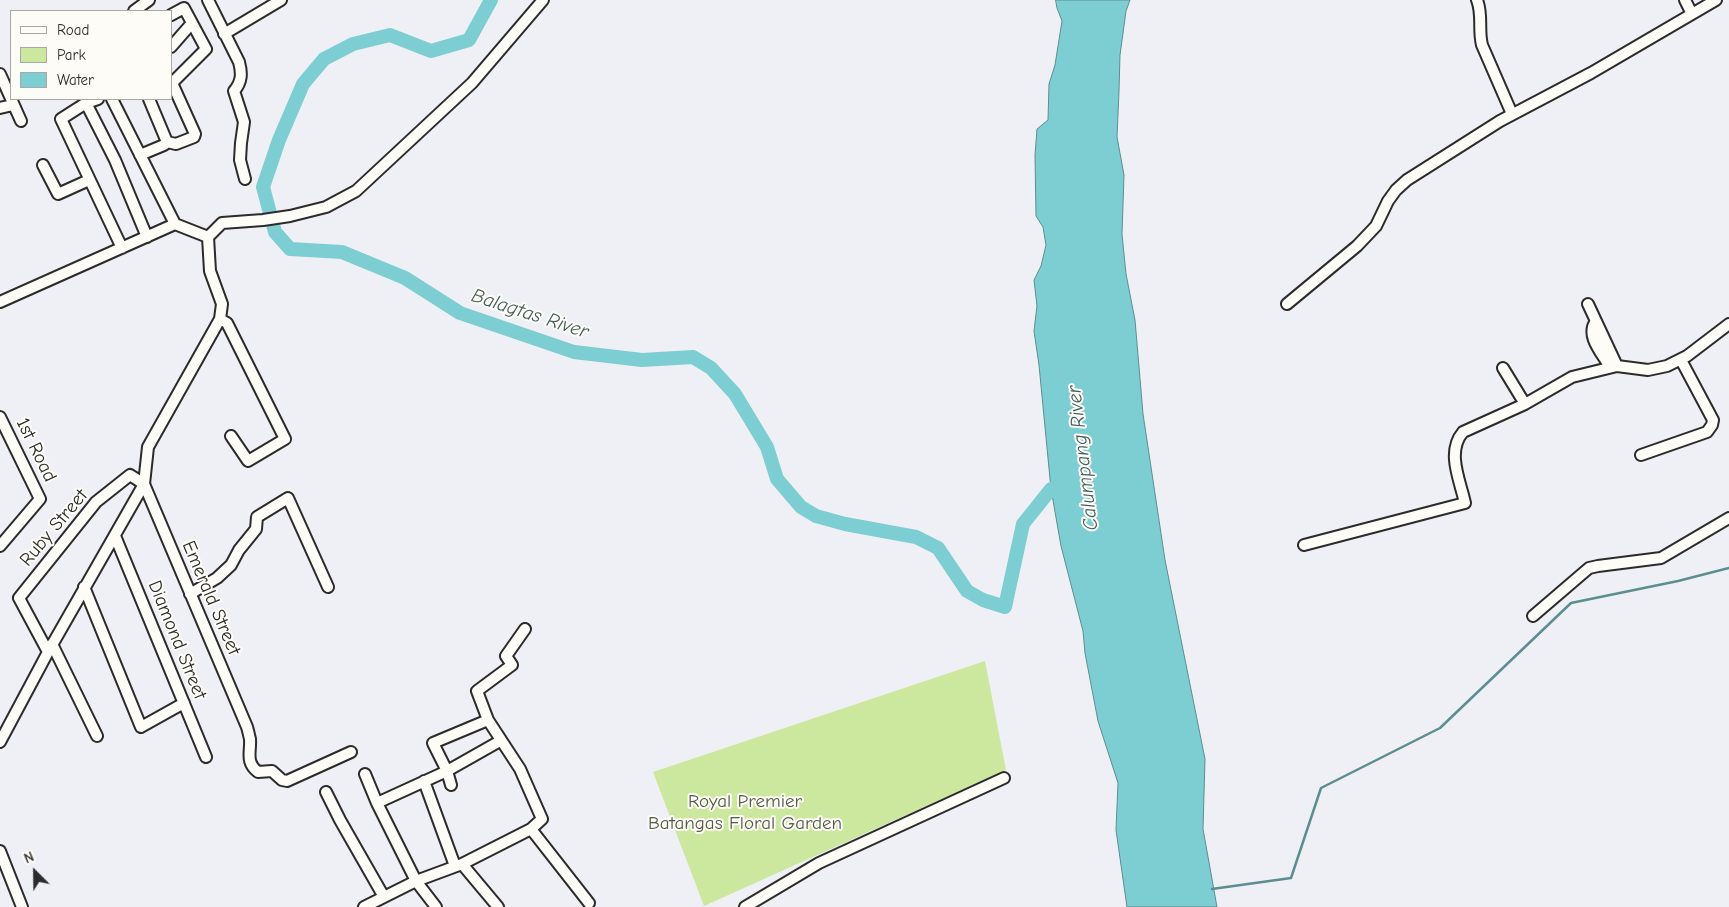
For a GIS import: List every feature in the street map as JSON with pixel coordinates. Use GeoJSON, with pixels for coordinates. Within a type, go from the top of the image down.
{"type":"FeatureCollection","features":[{"type":"Feature","properties":{"kind":"street"},"geometry":{"type":"LineString","coordinates":[[135,10],[149,0]]}},
{"type":"Feature","properties":{"kind":"street"},"geometry":{"type":"LineString","coordinates":[[208,0],[239,62],[242,72],[240,84],[234,91],[244,122],[240,160],[245,180]]}},
{"type":"Feature","properties":{"kind":"street"},"geometry":{"type":"LineString","coordinates":[[224,34],[281,0]]}},
{"type":"Feature","properties":{"kind":"street"},"geometry":{"type":"LineString","coordinates":[[0,742],[84,587],[144,484],[148,447],[220,319],[222,304],[210,271],[208,237],[222,223],[290,216],[326,207],[356,191],[472,82],[543,0]]}},
{"type":"Feature","properties":{"kind":"street"},"geometry":{"type":"LineString","coordinates":[[1477,0],[1480,9],[1480,36],[1482,44],[1512,114]]}},
{"type":"Feature","properties":{"kind":"street"},"geometry":{"type":"LineString","coordinates":[[1685,0],[1692,14]]}},
{"type":"Feature","properties":{"kind":"street"},"geometry":{"type":"LineString","coordinates":[[1287,304],[1376,226],[1396,190],[1406,180],[1512,114],[1592,73],[1716,0]]}},
{"type":"Feature","properties":{"kind":"street"},"geometry":{"type":"LineString","coordinates":[[167,142],[176,144],[194,137],[195,134],[172,83],[206,49],[184,8],[172,14]]}},
{"type":"Feature","properties":{"kind":"street"},"geometry":{"type":"LineString","coordinates":[[172,46],[192,24]]}},
{"type":"Feature","properties":{"kind":"street"},"geometry":{"type":"LineString","coordinates":[[0,74],[10,98]]}},
{"type":"Feature","properties":{"kind":"street"},"geometry":{"type":"LineString","coordinates":[[11,100],[21,121]]}},
{"type":"Feature","properties":{"kind":"street"},"geometry":{"type":"LineString","coordinates":[[95,100],[86,103],[61,119],[122,248]]}},
{"type":"Feature","properties":{"kind":"street"},"geometry":{"type":"LineString","coordinates":[[152,100],[167,142]]}},
{"type":"Feature","properties":{"kind":"street"},"geometry":{"type":"LineString","coordinates":[[86,103],[115,160],[147,237]]}},
{"type":"Feature","properties":{"kind":"street"},"geometry":{"type":"LineString","coordinates":[[114,103],[175,224],[208,237]]}},
{"type":"Feature","properties":{"kind":"street"},"geometry":{"type":"LineString","coordinates":[[0,108],[13,105]]}},
{"type":"Feature","properties":{"kind":"street"},"geometry":{"type":"LineString","coordinates":[[140,154],[164,145],[167,142]]}},
{"type":"Feature","properties":{"kind":"street"},"geometry":{"type":"LineString","coordinates":[[43,165],[58,194],[90,180]]}},
{"type":"Feature","properties":{"kind":"street"},"geometry":{"type":"LineString","coordinates":[[0,302],[175,224]]}},
{"type":"Feature","properties":{"kind":"street"},"geometry":{"type":"LineString","coordinates":[[1588,304],[1596,321],[1592,330],[1593,339],[1614,366]]}},
{"type":"Feature","properties":{"kind":"street"},"geometry":{"type":"LineString","coordinates":[[220,319],[227,323],[285,439],[248,461],[231,436]]}},
{"type":"Feature","properties":{"kind":"street"},"geometry":{"type":"LineString","coordinates":[[1304,545],[1465,503],[1454,452],[1457,438],[1463,432],[1525,404],[1572,377],[1614,366],[1653,370],[1667,366],[1681,360],[1729,324]]}},
{"type":"Feature","properties":{"kind":"street"},"geometry":{"type":"LineString","coordinates":[[1641,454],[1707,432],[1712,425],[1713,420],[1681,360]]}},
{"type":"Feature","properties":{"kind":"street"},"geometry":{"type":"LineString","coordinates":[[1503,368],[1525,404]]}},
{"type":"Feature","properties":{"kind":"street","name":"1st Road"},"geometry":{"type":"LineString","coordinates":[[0,417],[40,499],[1,543]]}},
{"type":"Feature","properties":{"kind":"street","name":"Ruby Street"},"geometry":{"type":"LineString","coordinates":[[50,648],[19,598],[96,502],[130,475],[144,484]]}},
{"type":"Feature","properties":{"kind":"street","name":"Emerald Street"},"geometry":{"type":"LineString","coordinates":[[144,484],[247,727],[250,739],[248,761],[252,768],[258,772],[272,770],[284,781],[287,781],[350,752]]}},
{"type":"Feature","properties":{"kind":"street"},"geometry":{"type":"LineString","coordinates":[[190,594],[217,578],[231,566],[239,550],[256,529],[257,517],[288,498],[328,587]]}},
{"type":"Feature","properties":{"kind":"street"},"geometry":{"type":"LineString","coordinates":[[1533,616],[1589,568],[1661,558],[1729,518]]}},
{"type":"Feature","properties":{"kind":"street","name":"Diamond Street"},"geometry":{"type":"LineString","coordinates":[[115,536],[206,757]]}},
{"type":"Feature","properties":{"kind":"street"},"geometry":{"type":"LineString","coordinates":[[84,587],[141,727],[184,703]]}},
{"type":"Feature","properties":{"kind":"street"},"geometry":{"type":"LineString","coordinates":[[364,907],[416,882],[459,865],[531,829],[542,819],[520,769],[488,720],[476,691],[512,665],[506,656],[525,630]]}},
{"type":"Feature","properties":{"kind":"street"},"geometry":{"type":"LineString","coordinates":[[50,648],[97,736]]}},
{"type":"Feature","properties":{"kind":"street"},"geometry":{"type":"LineString","coordinates":[[451,785],[447,771],[434,743],[488,720]]}},
{"type":"Feature","properties":{"kind":"street"},"geometry":{"type":"LineString","coordinates":[[377,803],[447,771],[500,741]]}},
{"type":"Feature","properties":{"kind":"street"},"geometry":{"type":"LineString","coordinates":[[365,774],[377,803],[416,882],[436,907]]}},
{"type":"Feature","properties":{"kind":"street"},"geometry":{"type":"LineString","coordinates":[[745,907],[819,863],[1004,778]]}},
{"type":"Feature","properties":{"kind":"street"},"geometry":{"type":"LineString","coordinates":[[424,782],[459,865],[498,907]]}},
{"type":"Feature","properties":{"kind":"street"},"geometry":{"type":"LineString","coordinates":[[326,792],[384,897]]}},
{"type":"Feature","properties":{"kind":"street"},"geometry":{"type":"LineString","coordinates":[[531,829],[589,903]]}},
{"type":"Feature","properties":{"kind":"street"},"geometry":{"type":"LineString","coordinates":[[0,852],[22,907]]}},
{"type":"Feature","properties":{"kind":"green space","name":"Royal Premier Batangas Floral Garden"},"geometry":{"type":"Polygon","coordinates":[[[985,661],[1006,770],[704,906],[653,772],[985,661]]]}},
{"type":"Feature","properties":{"kind":"water","name":"Calumpang River"},"geometry":{"type":"Polygon","coordinates":[[[1056,0],[1130,0],[1126,11],[1120,55],[1117,137],[1124,175],[1122,234],[1126,274],[1135,320],[1143,414],[1165,560],[1205,759],[1203,829],[1217,907],[1127,907],[1116,830],[1118,783],[1098,721],[1085,653],[1083,631],[1061,546],[1051,489],[1034,331],[1037,306],[1034,280],[1041,266],[1046,245],[1043,227],[1036,216],[1035,155],[1037,129],[1048,120],[1049,84],[1055,65],[1062,21],[1056,0]]]}},
{"type":"Feature","properties":{"kind":"waterway","name":"Balagtas River"},"geometry":{"type":"LineString","coordinates":[[491,0],[469,40],[431,51],[390,35],[353,44],[324,59],[303,84],[279,140],[263,187],[275,232],[290,249],[342,252],[405,278],[460,313],[574,352],[642,360],[693,357],[711,368],[735,394],[767,447],[777,479],[801,507],[816,516],[845,524],[916,537],[938,548],[967,591],[983,600],[1005,607],[1023,524],[1051,489],[1068,483]]}},
{"type":"Feature","properties":{"kind":"waterway"},"geometry":{"type":"LineString","coordinates":[[1212,889],[1291,878],[1321,788],[1440,728],[1571,603],[1678,581],[1729,568]]}}]}
